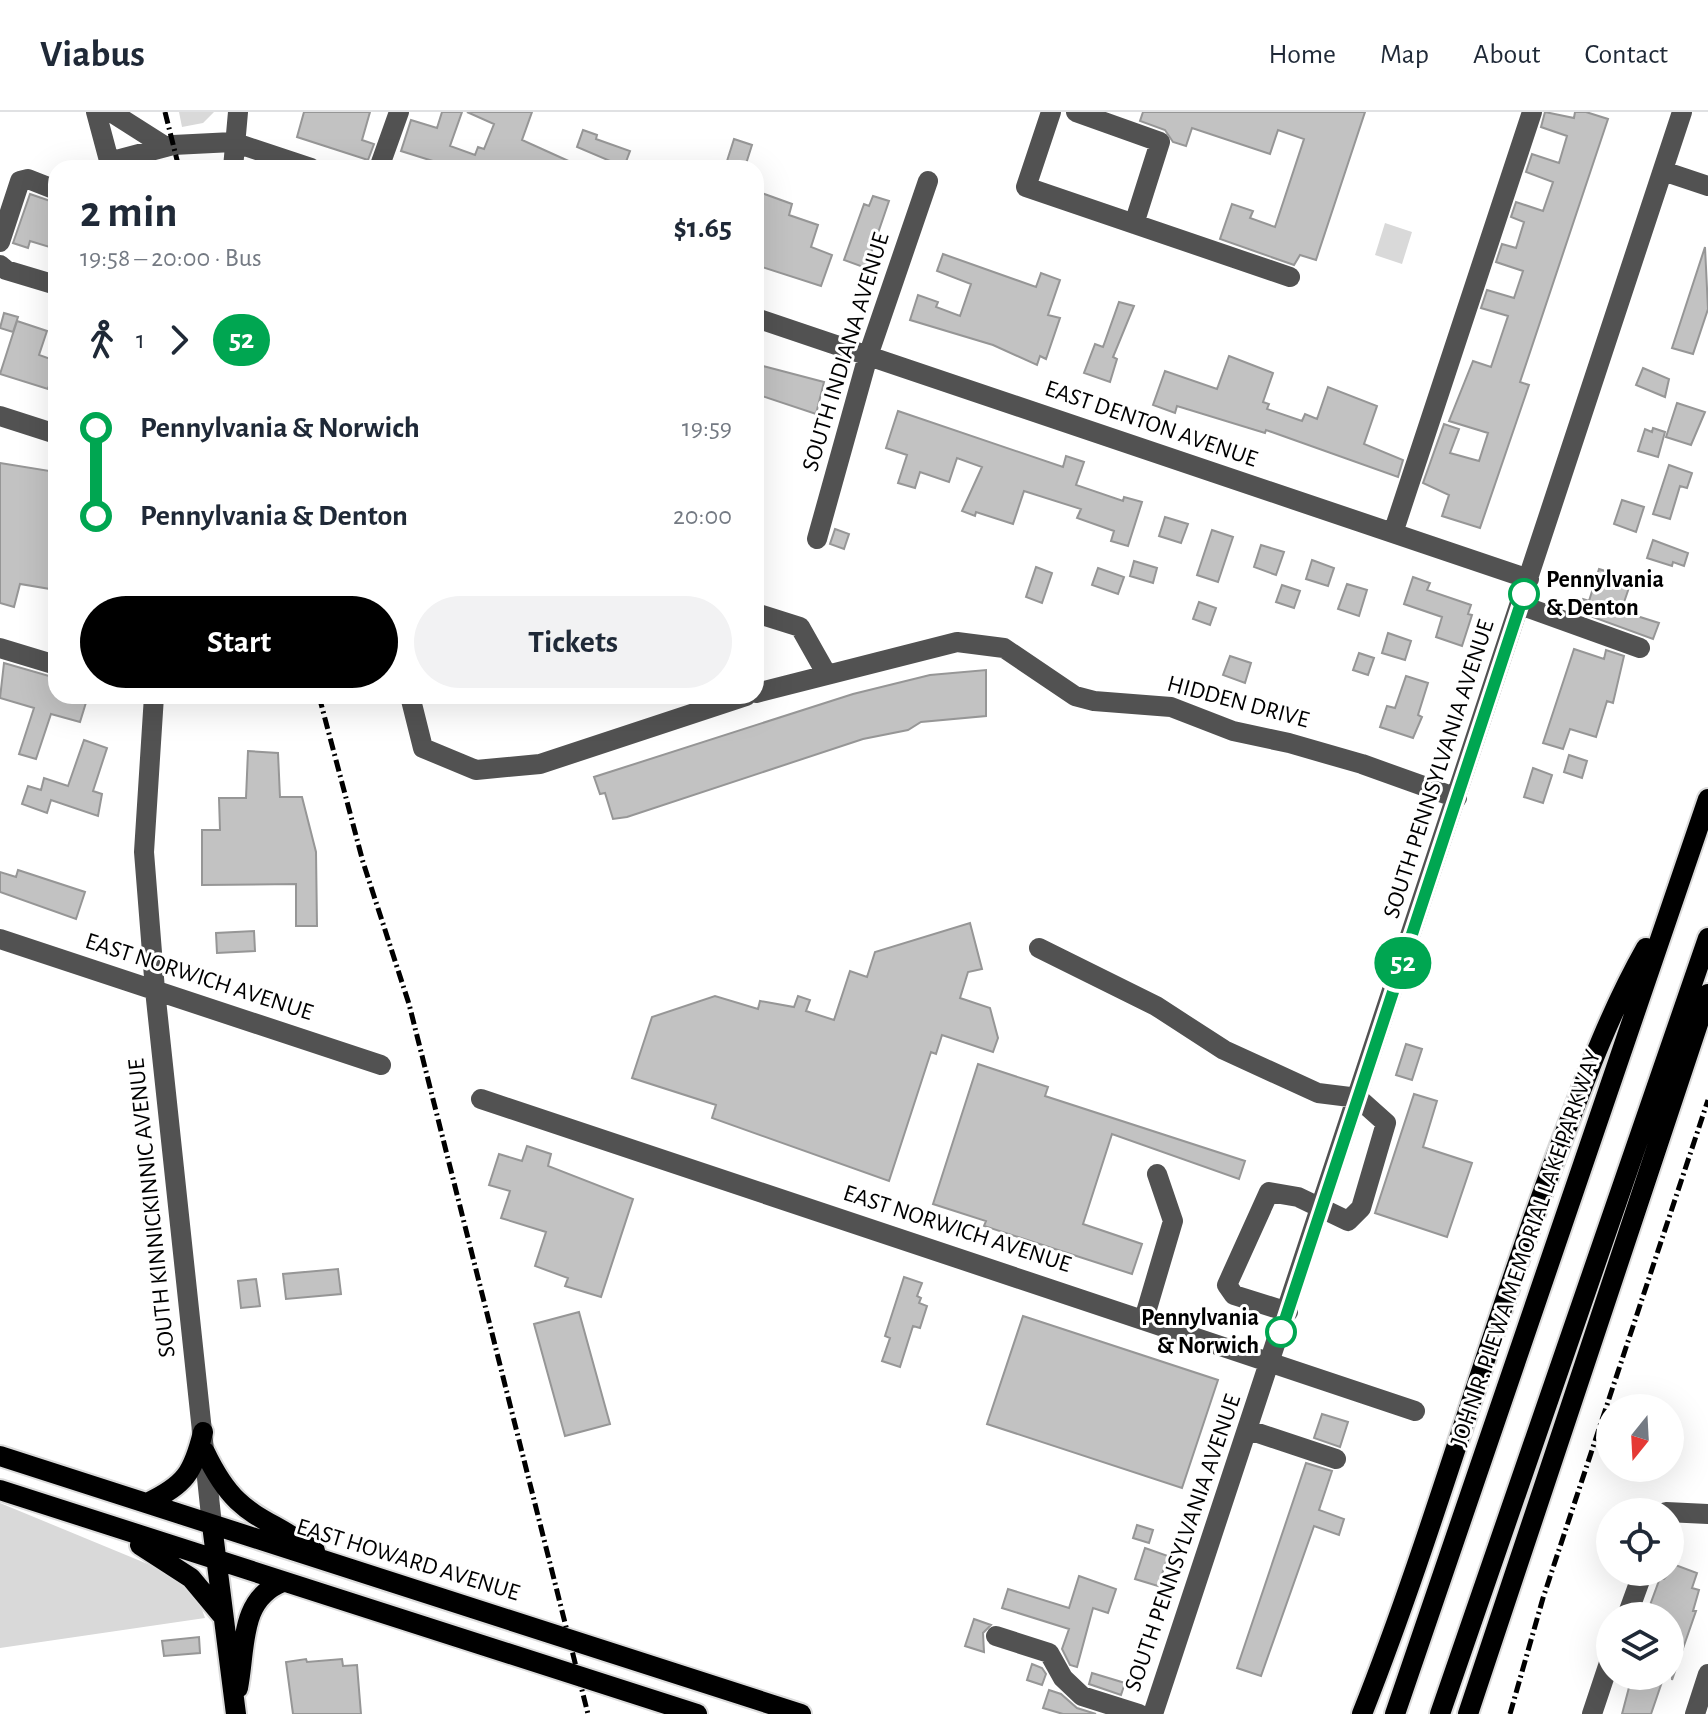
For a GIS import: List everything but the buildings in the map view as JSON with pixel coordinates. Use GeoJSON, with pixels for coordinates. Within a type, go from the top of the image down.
{"type":"FeatureCollection","features":[{"type":"Feature","properties":{"kind":"main road","name":"JOHN R. PLEWA MEMORIAL LAKE PARKWAY"},"geometry":{"type":"LineString","coordinates":[[1395,1714],[1708,799]]}},
{"type":"Feature","properties":{"kind":"main road"},"geometry":{"type":"LineString","coordinates":[[1362,1714],[1573,1112],[1627,980],[1669,906]]}},
{"type":"Feature","properties":{"kind":"main road"},"geometry":{"type":"LineString","coordinates":[[1440,1714],[1708,938]]}},
{"type":"Feature","properties":{"kind":"main road"},"geometry":{"type":"LineString","coordinates":[[1468,1714],[1708,994]]}},
{"type":"Feature","properties":{"kind":"main road"},"geometry":{"type":"LineString","coordinates":[[147,1503],[175,1489],[189,1473],[204,1442]]}},
{"type":"Feature","properties":{"kind":"main road"},"geometry":{"type":"LineString","coordinates":[[204,1442],[218,1480],[239,1505],[334,1564]]}},
{"type":"Feature","properties":{"kind":"main road","name":"EAST HOWARD AVENUE"},"geometry":{"type":"LineString","coordinates":[[0,1456],[797,1713]]}},
{"type":"Feature","properties":{"kind":"main road"},"geometry":{"type":"LineString","coordinates":[[0,1490],[697,1714]]}},
{"type":"Feature","properties":{"kind":"main road"},"geometry":{"type":"LineString","coordinates":[[94,1521],[178,1567],[208,1595],[222,1615]]}},
{"type":"Feature","properties":{"kind":"main road","name":"SOUTH KINNICKINNIC AVENUE"},"geometry":{"type":"LineString","coordinates":[[212,1525],[236,1709]]}},
{"type":"Feature","properties":{"kind":"main road"},"geometry":{"type":"LineString","coordinates":[[236,1709],[249,1612],[267,1588],[283,1582]]}},
{"type":"Feature","properties":{"kind":"street"},"geometry":{"type":"LineString","coordinates":[[96,112],[109,160]]}},
{"type":"Feature","properties":{"kind":"street"},"geometry":{"type":"LineString","coordinates":[[111,112],[166,147]]}},
{"type":"Feature","properties":{"kind":"street"},"geometry":{"type":"LineString","coordinates":[[233,160],[238,112]]}},
{"type":"Feature","properties":{"kind":"street"},"geometry":{"type":"LineString","coordinates":[[382,160],[399,112]]}},
{"type":"Feature","properties":{"kind":"street"},"geometry":{"type":"LineString","coordinates":[[1051,112],[1026,187],[1290,277]]}},
{"type":"Feature","properties":{"kind":"street"},"geometry":{"type":"LineString","coordinates":[[1076,112],[1111,118],[1160,142],[1134,224]]}},
{"type":"Feature","properties":{"kind":"street"},"geometry":{"type":"LineString","coordinates":[[1393,533],[1532,112]]}},
{"type":"Feature","properties":{"kind":"street","name":"SOUTH PENNSYLVANIA AVENUE"},"geometry":{"type":"LineString","coordinates":[[1153,1714],[1682,112]]}},
{"type":"Feature","properties":{"kind":"street"},"geometry":{"type":"LineString","coordinates":[[126,160],[166,147],[233,142],[287,160]]}},
{"type":"Feature","properties":{"kind":"street"},"geometry":{"type":"LineString","coordinates":[[1663,171],[1708,186]]}},
{"type":"Feature","properties":{"kind":"street"},"geometry":{"type":"LineString","coordinates":[[0,242],[20,181],[28,179],[48,187]]}},
{"type":"Feature","properties":{"kind":"street","name":"SOUTH INDIANA AVENUE"},"geometry":{"type":"LineString","coordinates":[[817,539],[868,356],[928,181]]}},
{"type":"Feature","properties":{"kind":"street"},"geometry":{"type":"LineString","coordinates":[[0,265],[6,270],[48,283]]}},
{"type":"Feature","properties":{"kind":"street","name":"EAST DENTON AVENUE"},"geometry":{"type":"LineString","coordinates":[[764,321],[1529,579]]}},
{"type":"Feature","properties":{"kind":"street"},"geometry":{"type":"LineString","coordinates":[[0,416],[48,431]]}},
{"type":"Feature","properties":{"kind":"street"},"geometry":{"type":"LineString","coordinates":[[1520,605],[1640,648]]}},
{"type":"Feature","properties":{"kind":"street"},"geometry":{"type":"LineString","coordinates":[[764,616],[800,627],[826,673]]}},
{"type":"Feature","properties":{"kind":"street","name":"HIDDEN DRIVE"},"geometry":{"type":"LineString","coordinates":[[764,691],[957,642],[981,642],[1004,648],[1075,696],[1094,701],[1171,707],[1233,731],[1319,751],[1457,798]]}},
{"type":"Feature","properties":{"kind":"street"},"geometry":{"type":"LineString","coordinates":[[0,648],[48,663]]}},
{"type":"Feature","properties":{"kind":"street","name":"SOUTH KINNICKINNIC AVENUE"},"geometry":{"type":"LineString","coordinates":[[153,704],[144,852],[155,990],[212,1525]]}},
{"type":"Feature","properties":{"kind":"street"},"geometry":{"type":"LineString","coordinates":[[412,704],[423,748],[476,770],[540,764],[722,704]]}},
{"type":"Feature","properties":{"kind":"street","name":"EAST NORWICH AVENUE"},"geometry":{"type":"LineString","coordinates":[[0,939],[381,1065]]}},
{"type":"Feature","properties":{"kind":"street"},"geometry":{"type":"LineString","coordinates":[[1039,948],[1156,1006],[1224,1050],[1318,1093],[1358,1098],[1386,1123],[1361,1208],[1348,1221],[1323,1206],[1298,1197],[1269,1192],[1227,1285],[1234,1295],[1288,1312]]}},
{"type":"Feature","properties":{"kind":"street","name":"EAST NORWICH AVENUE"},"geometry":{"type":"LineString","coordinates":[[481,1099],[1415,1411]]}},
{"type":"Feature","properties":{"kind":"street"},"geometry":{"type":"LineString","coordinates":[[1144,1319],[1173,1221],[1157,1174]]}},
{"type":"Feature","properties":{"kind":"street"},"geometry":{"type":"LineString","coordinates":[[1249,1430],[1336,1459]]}},
{"type":"Feature","properties":{"kind":"street"},"geometry":{"type":"LineString","coordinates":[[1684,1512],[1708,1514]]}},
{"type":"Feature","properties":{"kind":"street"},"geometry":{"type":"LineString","coordinates":[[996,1636],[1049,1653],[1063,1678],[1082,1696],[1139,1714]]}},
{"type":"Feature","properties":{"kind":"street"},"geometry":{"type":"LineString","coordinates":[[1695,1714],[1708,1674]]}},
{"type":"Feature","properties":{"kind":"street"},"geometry":{"type":"LineString","coordinates":[[1592,1714],[1600,1690]]}},
{"type":"Feature","properties":{"kind":"shaded area"},"geometry":{"type":"Polygon","coordinates":[[[179,112],[214,112],[203,123],[182,127],[179,112]]]}},
{"type":"Feature","properties":{"kind":"shaded area"},"geometry":{"type":"Polygon","coordinates":[[[1385,223],[1412,232],[1402,264],[1375,255],[1385,223]]]}},
{"type":"Feature","properties":{"kind":"shaded area"},"geometry":{"type":"Polygon","coordinates":[[[0,1503],[172,1574],[199,1601],[205,1618],[0,1648],[0,1503]]]}},
{"type":"Feature","properties":{"kind":"railway"},"geometry":{"type":"LineString","coordinates":[[165,112],[177,160]]}},
{"type":"Feature","properties":{"kind":"railway"},"geometry":{"type":"LineString","coordinates":[[321,704],[363,862],[409,1004],[588,1714]]}},
{"type":"Feature","properties":{"kind":"railway"},"geometry":{"type":"LineString","coordinates":[[1510,1714],[1543,1598],[1708,1100]]}},
{"type":"Feature","properties":{"kind":"bus line","name":"52"},"geometry":{"type":"LineString","coordinates":[[1281,1332],[1524,594]]}},
{"type":"Feature","properties":{"kind":"place","name":"Pennylvania & Denton"},"geometry":{"type":"Point","coordinates":[1524,594]}},
{"type":"Feature","properties":{"kind":"place","name":"Pennylvania & Norwich"},"geometry":{"type":"Point","coordinates":[1281,1332]}}]}
